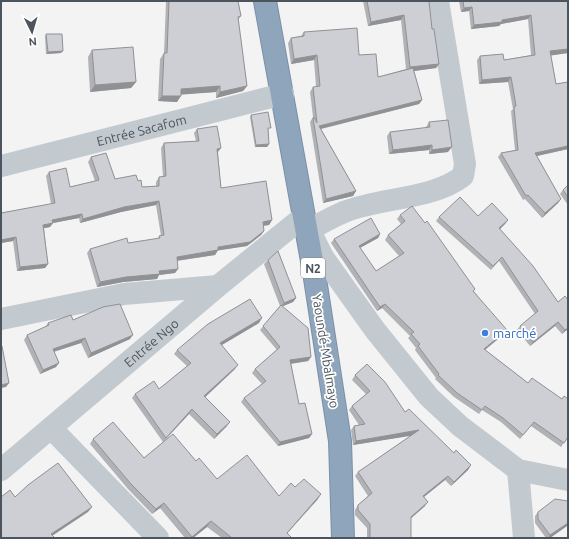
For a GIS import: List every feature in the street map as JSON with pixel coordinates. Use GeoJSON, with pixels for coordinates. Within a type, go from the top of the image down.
{"type":"FeatureCollection","features":[{"type":"Feature","properties":{"kind":"highway","name":"Yaoundé-Mbalmayo"},"geometry":{"type":"LineString","coordinates":[[265,1],[306,224],[340,441],[339,535]]}},
{"type":"Feature","properties":{"kind":"street","name":"Entrée Ngo"},"geometry":{"type":"LineString","coordinates":[[1,470],[218,286],[306,224],[344,212],[438,189],[455,183],[463,176],[465,164],[438,1]]}},
{"type":"Feature","properties":{"kind":"street","name":"Entrée Sacafom"},"geometry":{"type":"LineString","coordinates":[[1,166],[283,94]]}},
{"type":"Feature","properties":{"kind":"street"},"geometry":{"type":"LineString","coordinates":[[306,224],[324,257],[375,330],[429,397],[460,426],[518,470],[568,480]]}},
{"type":"Feature","properties":{"kind":"street"},"geometry":{"type":"LineString","coordinates":[[1,319],[124,294],[218,286]]}},
{"type":"Feature","properties":{"kind":"street"},"geometry":{"type":"LineString","coordinates":[[51,428],[158,538]]}},
{"type":"Feature","properties":{"kind":"street"},"geometry":{"type":"LineString","coordinates":[[518,470],[524,538]]}},
{"type":"Feature","properties":{"kind":"building"},"geometry":{"type":"Polygon","coordinates":[[[169,1],[238,1],[241,16],[238,17],[247,86],[220,92],[220,86],[181,89],[181,96],[162,96],[164,53],[167,53],[169,1]]]}},
{"type":"Feature","properties":{"kind":"building"},"geometry":{"type":"Polygon","coordinates":[[[367,1],[429,1],[432,29],[434,29],[439,64],[410,67],[404,15],[371,22],[367,1]]]}},
{"type":"Feature","properties":{"kind":"building"},"geometry":{"type":"Polygon","coordinates":[[[463,1],[568,1],[568,49],[550,51],[556,84],[568,82],[568,146],[535,153],[561,199],[545,213],[528,195],[526,196],[501,153],[518,150],[514,107],[516,106],[511,77],[482,80],[480,56],[503,54],[504,60],[535,55],[531,15],[502,20],[502,22],[474,25],[472,7],[464,8],[463,1]]]}},
{"type":"Feature","properties":{"kind":"building"},"geometry":{"type":"Polygon","coordinates":[[[357,28],[359,55],[376,54],[378,77],[413,68],[422,100],[319,126],[356,191],[326,199],[313,118],[314,117],[317,123],[313,87],[320,86],[317,55],[294,59],[291,38],[304,36],[304,32],[357,28]]]}},
{"type":"Feature","properties":{"kind":"building"},"geometry":{"type":"Polygon","coordinates":[[[46,34],[62,34],[63,51],[48,52],[46,34]]]}},
{"type":"Feature","properties":{"kind":"building"},"geometry":{"type":"Polygon","coordinates":[[[133,47],[136,82],[95,85],[92,50],[133,47]]]}},
{"type":"Feature","properties":{"kind":"building"},"geometry":{"type":"Polygon","coordinates":[[[268,112],[271,128],[268,128],[269,144],[256,145],[251,115],[268,112]]]}},
{"type":"Feature","properties":{"kind":"building"},"geometry":{"type":"Polygon","coordinates":[[[448,120],[452,147],[432,150],[432,145],[393,150],[390,132],[430,127],[429,122],[448,120]]]}},
{"type":"Feature","properties":{"kind":"building"},"geometry":{"type":"Polygon","coordinates":[[[217,126],[221,148],[217,149],[221,188],[266,181],[272,220],[263,222],[264,231],[250,242],[218,247],[218,250],[177,257],[178,269],[159,271],[160,274],[126,277],[100,282],[90,249],[127,238],[128,243],[160,238],[159,236],[164,235],[159,201],[124,207],[83,219],[82,214],[52,220],[53,223],[43,225],[48,264],[20,267],[16,237],[1,240],[1,213],[55,203],[49,172],[66,168],[70,187],[99,180],[91,157],[106,153],[115,179],[136,175],[138,181],[141,180],[142,187],[159,186],[159,177],[166,176],[164,143],[199,141],[197,129],[217,126]]]}},
{"type":"Feature","properties":{"kind":"building"},"geometry":{"type":"Polygon","coordinates":[[[568,185],[568,197],[563,190],[568,185]]]}},
{"type":"Feature","properties":{"kind":"building"},"geometry":{"type":"Polygon","coordinates":[[[460,197],[478,216],[492,203],[508,220],[499,228],[533,266],[558,302],[565,296],[568,300],[568,328],[565,330],[558,322],[533,342],[520,326],[538,311],[502,257],[493,266],[439,217],[460,197]]]}},
{"type":"Feature","properties":{"kind":"building"},"geometry":{"type":"Polygon","coordinates":[[[412,206],[425,223],[427,221],[475,289],[473,291],[507,330],[484,349],[528,383],[532,378],[562,399],[564,396],[568,399],[568,437],[564,443],[534,422],[523,435],[503,418],[485,406],[482,410],[457,393],[438,375],[439,374],[418,346],[420,344],[411,334],[414,332],[385,304],[380,307],[334,239],[371,218],[380,234],[359,246],[376,271],[404,253],[388,235],[405,221],[400,215],[412,206]]]}},
{"type":"Feature","properties":{"kind":"building"},"geometry":{"type":"Polygon","coordinates":[[[278,251],[296,298],[284,303],[268,260],[278,251]]]}},
{"type":"Feature","properties":{"kind":"building"},"geometry":{"type":"Polygon","coordinates":[[[250,299],[262,318],[220,343],[238,365],[204,396],[230,422],[217,434],[192,409],[166,438],[135,394],[154,381],[159,389],[191,363],[177,350],[208,324],[250,299]]]}},
{"type":"Feature","properties":{"kind":"building"},"geometry":{"type":"Polygon","coordinates":[[[120,304],[133,335],[91,353],[85,338],[53,349],[59,363],[43,370],[27,335],[49,325],[48,323],[71,315],[73,320],[103,307],[120,304]]]}},
{"type":"Feature","properties":{"kind":"building"},"geometry":{"type":"Polygon","coordinates":[[[281,305],[308,328],[311,357],[290,360],[299,404],[305,403],[312,434],[280,442],[244,398],[266,381],[255,369],[280,347],[263,326],[281,305]]]}},
{"type":"Feature","properties":{"kind":"building"},"geometry":{"type":"Polygon","coordinates":[[[1,346],[9,383],[1,385],[1,346]]]}},
{"type":"Feature","properties":{"kind":"building"},"geometry":{"type":"Polygon","coordinates":[[[367,364],[385,382],[405,412],[409,409],[454,453],[456,450],[471,465],[454,482],[448,476],[423,496],[428,502],[411,517],[411,538],[370,538],[370,524],[358,510],[358,505],[372,493],[358,472],[419,430],[356,441],[354,426],[365,424],[352,406],[370,391],[355,375],[367,364]]]}},
{"type":"Feature","properties":{"kind":"building"},"geometry":{"type":"Polygon","coordinates":[[[113,422],[144,458],[173,434],[196,461],[199,458],[217,479],[247,455],[279,496],[291,483],[295,487],[304,479],[321,494],[287,533],[292,538],[232,538],[211,521],[192,537],[164,503],[156,509],[131,484],[93,439],[113,422]]]}},
{"type":"Feature","properties":{"kind":"building"},"geometry":{"type":"Polygon","coordinates":[[[58,463],[92,507],[51,534],[55,538],[1,538],[1,497],[10,490],[15,497],[28,485],[58,463]]]}},
{"type":"Feature","properties":{"kind":"building"},"geometry":{"type":"Polygon","coordinates":[[[555,499],[568,501],[568,523],[550,535],[538,519],[538,512],[555,499]]]}},
{"type":"Feature","properties":{"kind":"place","name":"marché"},"geometry":{"type":"Point","coordinates":[485,333]}}]}
